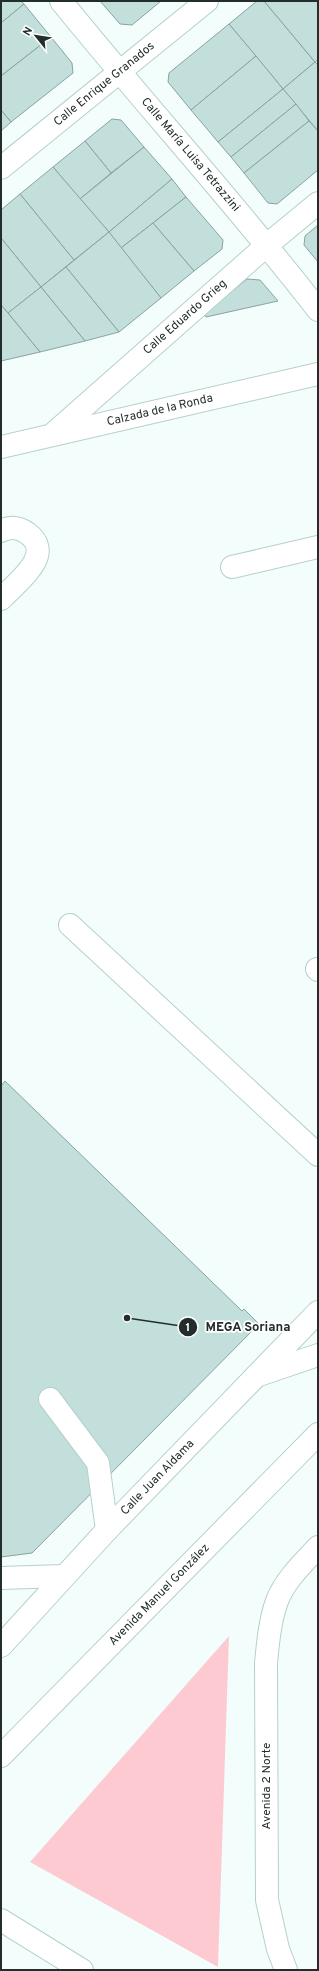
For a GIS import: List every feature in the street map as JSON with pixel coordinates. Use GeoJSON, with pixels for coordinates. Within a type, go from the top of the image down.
{"type":"FeatureCollection","features":[{"type":"Feature","properties":{"kind":"street","name":"Calle María Luisa Tetrazzini"},"geometry":{"type":"LineString","coordinates":[[61,1],[119,72],[268,245],[318,310]]}},
{"type":"Feature","properties":{"kind":"street","name":"Calle Enrique Granados"},"geometry":{"type":"LineString","coordinates":[[1,168],[207,1]]}},
{"type":"Feature","properties":{"kind":"street","name":"Calle Eduardo Grieg"},"geometry":{"type":"LineString","coordinates":[[54,433],[318,203]]}},
{"type":"Feature","properties":{"kind":"street","name":"Calzada de la Ronda"},"geometry":{"type":"LineString","coordinates":[[1,447],[54,433],[318,374]]}},
{"type":"Feature","properties":{"kind":"street"},"geometry":{"type":"LineString","coordinates":[[1,531],[11,527],[26,532],[36,542],[38,550],[37,559],[33,566],[1,600]]}},
{"type":"Feature","properties":{"kind":"street"},"geometry":{"type":"LineString","coordinates":[[232,568],[318,547]]}},
{"type":"Feature","properties":{"kind":"street"},"geometry":{"type":"LineString","coordinates":[[70,925],[318,1155]]}},
{"type":"Feature","properties":{"kind":"street","name":"Calle Juan Aldama"},"geometry":{"type":"LineString","coordinates":[[1,1646],[107,1530],[318,1312]]}},
{"type":"Feature","properties":{"kind":"street"},"geometry":{"type":"LineString","coordinates":[[256,1376],[318,1354]]}},
{"type":"Feature","properties":{"kind":"street"},"geometry":{"type":"LineString","coordinates":[[50,1399],[98,1463],[107,1530]]}},
{"type":"Feature","properties":{"kind":"street","name":"Avenida Manuel González"},"geometry":{"type":"LineString","coordinates":[[1,1756],[318,1434]]}},
{"type":"Feature","properties":{"kind":"street","name":"Avenida 2 Norte"},"geometry":{"type":"LineString","coordinates":[[286,1970],[278,1949],[268,1900],[266,1663],[270,1629],[277,1601],[292,1576],[318,1547]]}},
{"type":"Feature","properties":{"kind":"street"},"geometry":{"type":"LineString","coordinates":[[1,1578],[64,1576]]}},
{"type":"Feature","properties":{"kind":"street"},"geometry":{"type":"LineString","coordinates":[[1,1920],[82,1970]]}},
{"type":"Feature","properties":{"kind":"shaded area"},"geometry":{"type":"Polygon","coordinates":[[[229,1636],[218,1967],[30,1862],[229,1636]]]}},
{"type":"Feature","properties":{"kind":"building"},"geometry":{"type":"Polygon","coordinates":[[[1,1],[21,1],[24,4],[1,23],[1,1]]]}},
{"type":"Feature","properties":{"kind":"building"},"geometry":{"type":"Polygon","coordinates":[[[100,1],[161,1],[132,25],[120,24],[100,1]]]}},
{"type":"Feature","properties":{"kind":"building"},"geometry":{"type":"Polygon","coordinates":[[[257,1],[264,1],[315,62],[283,89],[229,24],[257,1]]]}},
{"type":"Feature","properties":{"kind":"building"},"geometry":{"type":"Polygon","coordinates":[[[264,1],[318,1],[318,60],[315,62],[264,1]]]}},
{"type":"Feature","properties":{"kind":"building"},"geometry":{"type":"Polygon","coordinates":[[[24,4],[51,37],[1,76],[1,23],[24,4]]]}},
{"type":"Feature","properties":{"kind":"building"},"geometry":{"type":"Polygon","coordinates":[[[229,24],[256,56],[191,110],[168,82],[169,73],[229,24]]]}},
{"type":"Feature","properties":{"kind":"building"},"geometry":{"type":"Polygon","coordinates":[[[51,37],[72,63],[73,73],[11,122],[1,110],[1,76],[51,37]]]}},
{"type":"Feature","properties":{"kind":"building"},"geometry":{"type":"Polygon","coordinates":[[[256,56],[283,89],[218,142],[191,110],[256,56]]]}},
{"type":"Feature","properties":{"kind":"building"},"geometry":{"type":"Polygon","coordinates":[[[315,62],[318,65],[318,131],[283,89],[315,62]]]}},
{"type":"Feature","properties":{"kind":"building"},"geometry":{"type":"Polygon","coordinates":[[[283,89],[296,104],[231,157],[218,142],[283,89]]]}},
{"type":"Feature","properties":{"kind":"building"},"geometry":{"type":"Polygon","coordinates":[[[296,104],[309,121],[244,173],[231,157],[296,104]]]}},
{"type":"Feature","properties":{"kind":"building"},"geometry":{"type":"Polygon","coordinates":[[[1,110],[11,122],[1,131],[1,110]]]}},
{"type":"Feature","properties":{"kind":"building"},"geometry":{"type":"Polygon","coordinates":[[[112,119],[121,120],[144,147],[111,173],[85,141],[112,119]]]}},
{"type":"Feature","properties":{"kind":"building"},"geometry":{"type":"Polygon","coordinates":[[[309,121],[318,131],[318,170],[277,204],[268,203],[244,173],[309,121]]]}},
{"type":"Feature","properties":{"kind":"building"},"geometry":{"type":"Polygon","coordinates":[[[85,141],[111,173],[80,199],[53,167],[85,141]]]}},
{"type":"Feature","properties":{"kind":"building"},"geometry":{"type":"Polygon","coordinates":[[[144,147],[172,179],[109,232],[80,199],[144,147]]]}},
{"type":"Feature","properties":{"kind":"building"},"geometry":{"type":"Polygon","coordinates":[[[53,167],[109,232],[74,260],[20,194],[53,167]]]}},
{"type":"Feature","properties":{"kind":"building"},"geometry":{"type":"Polygon","coordinates":[[[172,179],[186,197],[121,248],[109,232],[172,179]]]}},
{"type":"Feature","properties":{"kind":"building"},"geometry":{"type":"Polygon","coordinates":[[[20,194],[74,260],[41,287],[1,238],[1,210],[20,194]]]}},
{"type":"Feature","properties":{"kind":"building"},"geometry":{"type":"Polygon","coordinates":[[[186,197],[223,240],[222,249],[194,271],[153,223],[186,197]]]}},
{"type":"Feature","properties":{"kind":"building"},"geometry":{"type":"Polygon","coordinates":[[[153,223],[194,271],[161,298],[121,248],[153,223]]]}},
{"type":"Feature","properties":{"kind":"building"},"geometry":{"type":"Polygon","coordinates":[[[318,225],[318,262],[304,245],[305,236],[318,225]]]}},
{"type":"Feature","properties":{"kind":"building"},"geometry":{"type":"Polygon","coordinates":[[[109,232],[161,298],[119,332],[66,267],[109,232]]]}},
{"type":"Feature","properties":{"kind":"building"},"geometry":{"type":"Polygon","coordinates":[[[1,238],[41,287],[8,313],[1,305],[1,238]]]}},
{"type":"Feature","properties":{"kind":"building"},"geometry":{"type":"Polygon","coordinates":[[[66,267],[119,332],[85,341],[41,287],[66,267]]]}},
{"type":"Feature","properties":{"kind":"building"},"geometry":{"type":"Polygon","coordinates":[[[247,279],[260,280],[278,301],[206,317],[204,313],[247,279]]]}},
{"type":"Feature","properties":{"kind":"building"},"geometry":{"type":"Polygon","coordinates":[[[41,287],[85,341],[40,352],[8,313],[41,287]]]}},
{"type":"Feature","properties":{"kind":"building"},"geometry":{"type":"Polygon","coordinates":[[[1,305],[8,313],[40,352],[1,361],[1,305]]]}},
{"type":"Feature","properties":{"kind":"building"},"geometry":{"type":"Polygon","coordinates":[[[5,1081],[242,1311],[244,1309],[259,1324],[32,1553],[1,1557],[1,1086],[5,1081]]]}},
{"type":"Feature","properties":{"kind":"place","name":"MEGA Soriana"},"geometry":{"type":"Point","coordinates":[127,1318]}}]}
